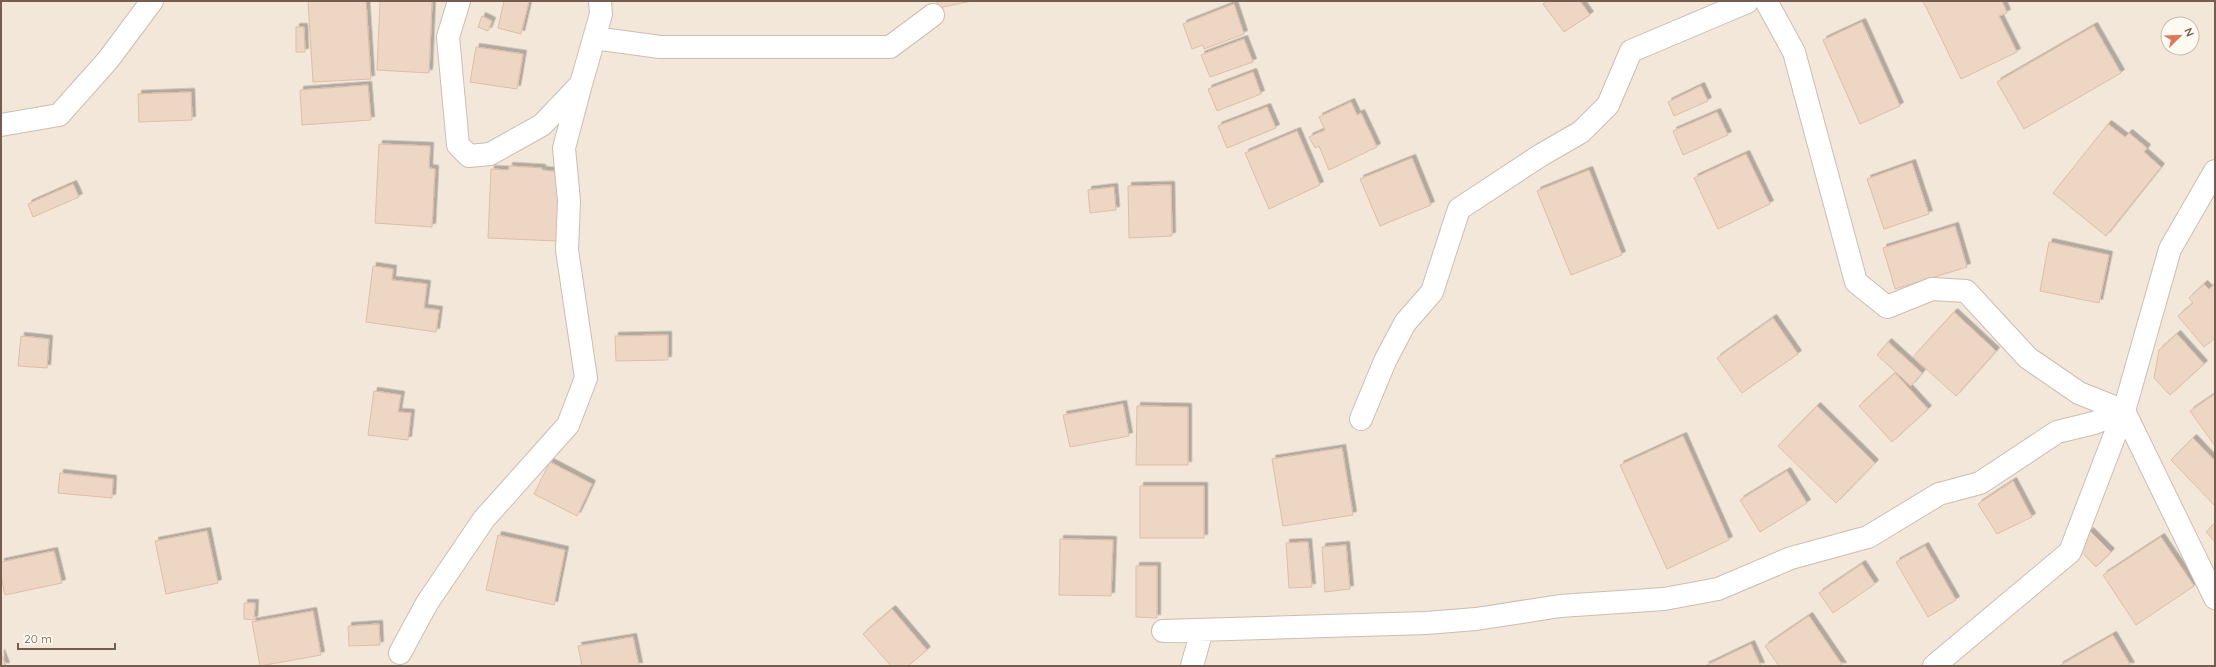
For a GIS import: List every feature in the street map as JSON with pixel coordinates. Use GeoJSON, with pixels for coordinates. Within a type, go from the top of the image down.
{"type":"FeatureCollection","features":[{"type":"Feature","properties":{"kind":"street"},"geometry":{"type":"LineString","coordinates":[[1,125],[58,115],[108,60],[152,1]]}},
{"type":"Feature","properties":{"kind":"street"},"geometry":{"type":"LineString","coordinates":[[458,1],[448,37],[458,145],[469,156],[490,154],[542,125],[581,84]]}},
{"type":"Feature","properties":{"kind":"street"},"geometry":{"type":"LineString","coordinates":[[400,653],[427,603],[484,519],[568,425],[586,378],[567,250],[570,201],[564,148],[601,14],[600,1]]}},
{"type":"Feature","properties":{"kind":"street"},"geometry":{"type":"LineString","coordinates":[[1361,419],[1385,361],[1406,323],[1432,292],[1459,209],[1541,155],[1581,132],[1608,105],[1631,51],[1756,1],[1794,52],[1856,282],[1887,307],[1932,289],[1966,291],[2028,358],[2079,392],[2124,411],[2215,598]]}},
{"type":"Feature","properties":{"kind":"street"},"geometry":{"type":"LineString","coordinates":[[594,38],[660,47],[890,47],[933,15]]}},
{"type":"Feature","properties":{"kind":"street"},"geometry":{"type":"LineString","coordinates":[[1934,666],[2070,552],[2124,411],[2170,249],[2215,171]]}},
{"type":"Feature","properties":{"kind":"street"},"geometry":{"type":"LineString","coordinates":[[1163,631],[1426,623],[1469,620],[1560,606],[1664,599],[1718,589],[1791,558],[1868,537],[1939,494],[1980,483],[2057,432],[2094,423],[2124,411]]}},
{"type":"Feature","properties":{"kind":"street"},"geometry":{"type":"LineString","coordinates":[[1192,666],[1202,630]]}},
{"type":"Feature","properties":{"kind":"shaded area"},"geometry":{"type":"Polygon","coordinates":[[[1,1],[2215,1],[2215,666],[1,666],[1,1]]]}},
{"type":"Feature","properties":{"kind":"building"},"geometry":{"type":"Polygon","coordinates":[[[308,1],[366,1],[371,79],[313,82],[308,1]]]}},
{"type":"Feature","properties":{"kind":"building"},"geometry":{"type":"Polygon","coordinates":[[[380,1],[432,1],[429,73],[377,70],[380,1]]]}},
{"type":"Feature","properties":{"kind":"building"},"geometry":{"type":"Polygon","coordinates":[[[504,1],[529,1],[521,34],[498,28],[504,1]]]}},
{"type":"Feature","properties":{"kind":"building"},"geometry":{"type":"Polygon","coordinates":[[[937,1],[972,1],[938,8],[937,1]]]}},
{"type":"Feature","properties":{"kind":"building"},"geometry":{"type":"Polygon","coordinates":[[[1547,1],[1580,1],[1590,15],[1564,32],[1543,4],[1547,1]]]}},
{"type":"Feature","properties":{"kind":"building"},"geometry":{"type":"Polygon","coordinates":[[[1923,1],[2002,1],[2007,13],[1999,16],[2017,52],[1961,79],[1923,1]]]}},
{"type":"Feature","properties":{"kind":"building"},"geometry":{"type":"Polygon","coordinates":[[[1234,4],[1244,34],[1204,49],[1203,45],[1192,49],[1183,24],[1234,4]]]}},
{"type":"Feature","properties":{"kind":"building"},"geometry":{"type":"Polygon","coordinates":[[[482,16],[492,21],[488,31],[478,27],[482,16]]]}},
{"type":"Feature","properties":{"kind":"building"},"geometry":{"type":"Polygon","coordinates":[[[1862,22],[1900,106],[1860,124],[1823,40],[1862,22]]]}},
{"type":"Feature","properties":{"kind":"building"},"geometry":{"type":"Polygon","coordinates":[[[2094,26],[2121,73],[2024,129],[1997,82],[2094,26]]]}},
{"type":"Feature","properties":{"kind":"building"},"geometry":{"type":"Polygon","coordinates":[[[296,27],[304,27],[305,52],[296,52],[296,27]]]}},
{"type":"Feature","properties":{"kind":"building"},"geometry":{"type":"Polygon","coordinates":[[[1244,39],[1253,62],[1210,77],[1201,55],[1244,39]]]}},
{"type":"Feature","properties":{"kind":"building"},"geometry":{"type":"Polygon","coordinates":[[[476,47],[523,54],[517,89],[470,82],[476,47]]]}},
{"type":"Feature","properties":{"kind":"building"},"geometry":{"type":"Polygon","coordinates":[[[1253,72],[1261,94],[1217,111],[1208,89],[1253,72]]]}},
{"type":"Feature","properties":{"kind":"building"},"geometry":{"type":"Polygon","coordinates":[[[368,85],[371,120],[302,125],[300,90],[368,85]]]}},
{"type":"Feature","properties":{"kind":"building"},"geometry":{"type":"Polygon","coordinates":[[[1701,86],[1708,101],[1674,116],[1668,102],[1701,86]]]}},
{"type":"Feature","properties":{"kind":"building"},"geometry":{"type":"Polygon","coordinates":[[[191,92],[192,120],[139,122],[138,94],[191,92]]]}},
{"type":"Feature","properties":{"kind":"building"},"geometry":{"type":"Polygon","coordinates":[[[1351,102],[1357,115],[1361,113],[1377,147],[1329,170],[1319,146],[1315,148],[1309,137],[1325,130],[1319,117],[1351,102]]]}},
{"type":"Feature","properties":{"kind":"building"},"geometry":{"type":"Polygon","coordinates":[[[1267,107],[1276,128],[1227,148],[1218,126],[1267,107]]]}},
{"type":"Feature","properties":{"kind":"building"},"geometry":{"type":"Polygon","coordinates":[[[1717,112],[1728,135],[1683,155],[1673,131],[1717,112]]]}},
{"type":"Feature","properties":{"kind":"building"},"geometry":{"type":"Polygon","coordinates":[[[2108,124],[2125,137],[2129,133],[2147,148],[2144,152],[2161,167],[2106,236],[2053,193],[2108,124]]]}},
{"type":"Feature","properties":{"kind":"building"},"geometry":{"type":"Polygon","coordinates":[[[1297,131],[1320,185],[1269,209],[1245,153],[1297,131]]]}},
{"type":"Feature","properties":{"kind":"building"},"geometry":{"type":"Polygon","coordinates":[[[379,144],[430,146],[429,168],[435,169],[432,227],[375,223],[379,144]]]}},
{"type":"Feature","properties":{"kind":"building"},"geometry":{"type":"Polygon","coordinates":[[[1746,154],[1770,204],[1718,229],[1694,178],[1746,154]]]}},
{"type":"Feature","properties":{"kind":"building"},"geometry":{"type":"Polygon","coordinates":[[[1412,158],[1431,205],[1380,226],[1360,179],[1412,158]]]}},
{"type":"Feature","properties":{"kind":"building"},"geometry":{"type":"Polygon","coordinates":[[[1912,163],[1929,214],[1884,229],[1867,179],[1912,163]]]}},
{"type":"Feature","properties":{"kind":"building"},"geometry":{"type":"Polygon","coordinates":[[[509,166],[542,168],[542,170],[560,172],[557,241],[488,238],[491,169],[509,170],[509,166]]]}},
{"type":"Feature","properties":{"kind":"building"},"geometry":{"type":"Polygon","coordinates":[[[1589,170],[1622,255],[1571,275],[1537,191],[1589,170]]]}},
{"type":"Feature","properties":{"kind":"building"},"geometry":{"type":"Polygon","coordinates":[[[73,184],[79,197],[33,217],[28,204],[73,184]]]}},
{"type":"Feature","properties":{"kind":"building"},"geometry":{"type":"Polygon","coordinates":[[[1171,185],[1172,236],[1129,238],[1128,186],[1171,185]]]}},
{"type":"Feature","properties":{"kind":"building"},"geometry":{"type":"Polygon","coordinates":[[[1114,187],[1116,210],[1090,213],[1088,190],[1114,187]]]}},
{"type":"Feature","properties":{"kind":"building"},"geometry":{"type":"Polygon","coordinates":[[[1955,226],[1967,267],[1895,289],[1883,248],[1955,226]]]}},
{"type":"Feature","properties":{"kind":"building"},"geometry":{"type":"Polygon","coordinates":[[[2049,242],[2109,255],[2099,303],[2040,291],[2049,242]]]}},
{"type":"Feature","properties":{"kind":"building"},"geometry":{"type":"Polygon","coordinates":[[[373,266],[393,269],[392,280],[427,284],[424,308],[439,310],[436,332],[366,322],[373,266]]]}},
{"type":"Feature","properties":{"kind":"building"},"geometry":{"type":"Polygon","coordinates":[[[2204,284],[2209,289],[2215,284],[2215,338],[2204,347],[2178,316],[2193,303],[2189,298],[2204,284]]]}},
{"type":"Feature","properties":{"kind":"building"},"geometry":{"type":"Polygon","coordinates":[[[1954,312],[1996,351],[1956,396],[1913,357],[1954,312]]]}},
{"type":"Feature","properties":{"kind":"building"},"geometry":{"type":"Polygon","coordinates":[[[1773,318],[1798,354],[1742,393],[1717,358],[1773,318]]]}},
{"type":"Feature","properties":{"kind":"building"},"geometry":{"type":"Polygon","coordinates":[[[2177,334],[2204,364],[2170,395],[2154,378],[2159,350],[2177,334]]]}},
{"type":"Feature","properties":{"kind":"building"},"geometry":{"type":"Polygon","coordinates":[[[668,335],[668,360],[616,361],[615,336],[668,335]]]}},
{"type":"Feature","properties":{"kind":"building"},"geometry":{"type":"Polygon","coordinates":[[[21,336],[49,339],[47,368],[18,366],[21,336]]]}},
{"type":"Feature","properties":{"kind":"building"},"geometry":{"type":"Polygon","coordinates":[[[1888,342],[1922,373],[1911,386],[1877,355],[1888,342]]]}},
{"type":"Feature","properties":{"kind":"building"},"geometry":{"type":"Polygon","coordinates":[[[1895,373],[1928,409],[1892,442],[1859,406],[1895,373]]]}},
{"type":"Feature","properties":{"kind":"building"},"geometry":{"type":"Polygon","coordinates":[[[374,391],[401,395],[398,412],[411,413],[408,440],[368,435],[374,391]]]}},
{"type":"Feature","properties":{"kind":"building"},"geometry":{"type":"Polygon","coordinates":[[[2215,394],[2215,446],[2190,411],[2215,394]]]}},
{"type":"Feature","properties":{"kind":"building"},"geometry":{"type":"Polygon","coordinates":[[[1123,404],[1129,436],[1070,447],[1063,415],[1123,404]]]}},
{"type":"Feature","properties":{"kind":"building"},"geometry":{"type":"Polygon","coordinates":[[[1137,406],[1188,407],[1188,465],[1136,465],[1137,406]]]}},
{"type":"Feature","properties":{"kind":"building"},"geometry":{"type":"Polygon","coordinates":[[[1817,406],[1875,463],[1836,503],[1778,446],[1817,406]]]}},
{"type":"Feature","properties":{"kind":"building"},"geometry":{"type":"Polygon","coordinates":[[[1683,436],[1729,540],[1667,569],[1620,465],[1683,436]]]}},
{"type":"Feature","properties":{"kind":"building"},"geometry":{"type":"Polygon","coordinates":[[[2193,438],[2215,461],[2215,506],[2171,460],[2193,438]]]}},
{"type":"Feature","properties":{"kind":"building"},"geometry":{"type":"Polygon","coordinates":[[[1342,448],[1353,515],[1283,526],[1272,459],[1342,448]]]}},
{"type":"Feature","properties":{"kind":"building"},"geometry":{"type":"Polygon","coordinates":[[[550,462],[592,484],[577,516],[534,494],[550,462]]]}},
{"type":"Feature","properties":{"kind":"building"},"geometry":{"type":"Polygon","coordinates":[[[1787,471],[1807,503],[1760,532],[1740,500],[1787,471]]]}},
{"type":"Feature","properties":{"kind":"building"},"geometry":{"type":"Polygon","coordinates":[[[60,473],[113,479],[112,498],[58,493],[60,473]]]}},
{"type":"Feature","properties":{"kind":"building"},"geometry":{"type":"Polygon","coordinates":[[[2013,481],[2032,517],[1997,534],[1978,504],[2013,481]]]}},
{"type":"Feature","properties":{"kind":"building"},"geometry":{"type":"Polygon","coordinates":[[[1140,486],[1204,486],[1204,538],[1140,538],[1140,486]]]}},
{"type":"Feature","properties":{"kind":"building"},"geometry":{"type":"Polygon","coordinates":[[[2215,523],[2215,542],[2206,532],[2215,523]]]}},
{"type":"Feature","properties":{"kind":"building"},"geometry":{"type":"Polygon","coordinates":[[[207,531],[218,583],[166,594],[155,541],[207,531]]]}},
{"type":"Feature","properties":{"kind":"building"},"geometry":{"type":"Polygon","coordinates":[[[2090,531],[2111,552],[2096,567],[2076,546],[2090,531]]]}},
{"type":"Feature","properties":{"kind":"building"},"geometry":{"type":"Polygon","coordinates":[[[498,535],[565,550],[554,605],[486,590],[498,535]]]}},
{"type":"Feature","properties":{"kind":"building"},"geometry":{"type":"Polygon","coordinates":[[[2161,537],[2194,586],[2136,625],[2103,575],[2161,537]]]}},
{"type":"Feature","properties":{"kind":"building"},"geometry":{"type":"Polygon","coordinates":[[[1060,539],[1113,540],[1111,596],[1059,595],[1060,539]]]}},
{"type":"Feature","properties":{"kind":"building"},"geometry":{"type":"Polygon","coordinates":[[[1308,542],[1312,587],[1289,588],[1286,543],[1308,542]]]}},
{"type":"Feature","properties":{"kind":"building"},"geometry":{"type":"Polygon","coordinates":[[[1346,545],[1350,589],[1325,592],[1322,547],[1346,545]]]}},
{"type":"Feature","properties":{"kind":"building"},"geometry":{"type":"Polygon","coordinates":[[[1925,546],[1956,600],[1928,617],[1896,562],[1925,546]]]}},
{"type":"Feature","properties":{"kind":"building"},"geometry":{"type":"Polygon","coordinates":[[[54,551],[62,583],[5,595],[1,577],[1,562],[54,551]]]}},
{"type":"Feature","properties":{"kind":"building"},"geometry":{"type":"Polygon","coordinates":[[[1862,564],[1875,584],[1833,613],[1819,593],[1862,564]]]}},
{"type":"Feature","properties":{"kind":"building"},"geometry":{"type":"Polygon","coordinates":[[[1136,566],[1157,566],[1157,618],[1136,617],[1136,566]]]}},
{"type":"Feature","properties":{"kind":"building"},"geometry":{"type":"Polygon","coordinates":[[[244,603],[255,603],[254,620],[244,619],[244,603]]]}},
{"type":"Feature","properties":{"kind":"building"},"geometry":{"type":"Polygon","coordinates":[[[892,609],[927,650],[908,666],[891,666],[863,634],[892,609]]]}},
{"type":"Feature","properties":{"kind":"building"},"geometry":{"type":"Polygon","coordinates":[[[313,611],[321,655],[260,666],[252,622],[313,611]]]}},
{"type":"Feature","properties":{"kind":"building"},"geometry":{"type":"Polygon","coordinates":[[[1809,616],[1843,666],[1779,666],[1765,646],[1809,616]]]}},
{"type":"Feature","properties":{"kind":"building"},"geometry":{"type":"Polygon","coordinates":[[[379,624],[380,645],[349,646],[348,626],[379,624]]]}},
{"type":"Feature","properties":{"kind":"building"},"geometry":{"type":"Polygon","coordinates":[[[2113,635],[2131,666],[2059,666],[2113,635]]]}},
{"type":"Feature","properties":{"kind":"building"},"geometry":{"type":"Polygon","coordinates":[[[633,637],[639,666],[582,666],[578,646],[633,637]]]}},
{"type":"Feature","properties":{"kind":"building"},"geometry":{"type":"Polygon","coordinates":[[[1751,644],[1761,666],[1705,666],[1751,644]]]}},
{"type":"Feature","properties":{"kind":"building"},"geometry":{"type":"Polygon","coordinates":[[[1,653],[6,666],[1,666],[1,653]]]}}]}
